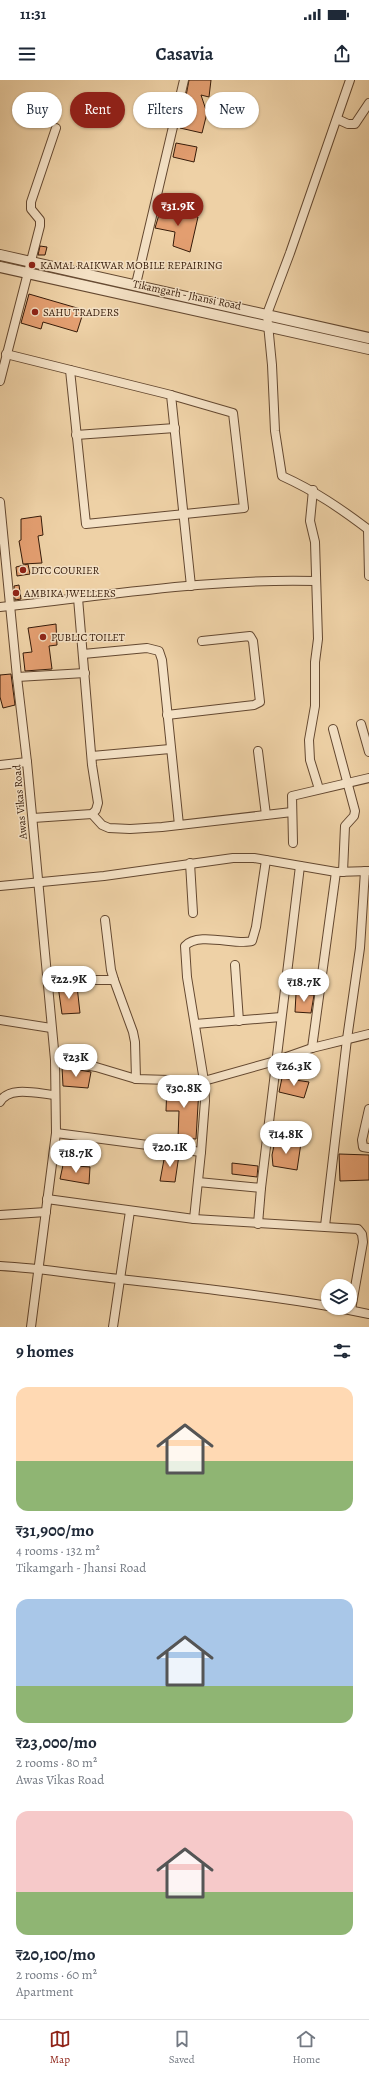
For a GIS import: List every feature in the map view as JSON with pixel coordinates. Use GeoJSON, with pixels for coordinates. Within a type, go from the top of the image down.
{"type":"FeatureCollection","features":[{"type":"Feature","properties":{"kind":"street"},"geometry":{"type":"LineString","coordinates":[[136,284],[184,80]]}},
{"type":"Feature","properties":{"kind":"street"},"geometry":{"type":"LineString","coordinates":[[350,80],[290,253],[267,314],[275,431],[282,476],[313,490],[341,508],[369,530],[369,576]]}},
{"type":"Feature","properties":{"kind":"street"},"geometry":{"type":"LineString","coordinates":[[336,119],[348,124],[355,124],[369,103]]}},
{"type":"Feature","properties":{"kind":"street"},"geometry":{"type":"LineString","coordinates":[[0,381],[31,263],[40,220],[31,209],[31,202],[56,128]]}},
{"type":"Feature","properties":{"kind":"street"},"geometry":{"type":"LineString","coordinates":[[0,255],[31,263],[136,284],[369,338]]}},
{"type":"Feature","properties":{"kind":"street","name":"Tikamgarh - Jhansi Road"},"geometry":{"type":"LineString","coordinates":[[0,267],[268,325],[369,349]]}},
{"type":"Feature","properties":{"kind":"street"},"geometry":{"type":"LineString","coordinates":[[6,354],[172,395],[233,413],[244,508],[86,524],[70,370]]}},
{"type":"Feature","properties":{"kind":"street"},"geometry":{"type":"LineString","coordinates":[[172,395],[191,586]]}},
{"type":"Feature","properties":{"kind":"street"},"geometry":{"type":"LineString","coordinates":[[76,434],[175,428]]}},
{"type":"Feature","properties":{"kind":"street"},"geometry":{"type":"LineString","coordinates":[[313,490],[310,521],[315,542],[318,639],[315,662],[315,706],[308,740],[310,760],[319,789]]}},
{"type":"Feature","properties":{"kind":"street","name":"Awas Vikas Road"},"geometry":{"type":"LineString","coordinates":[[0,502],[2,535],[49,980],[51,1028],[55,1060],[56,1134],[31,1327]]}},
{"type":"Feature","properties":{"kind":"street"},"geometry":{"type":"LineString","coordinates":[[0,607],[191,586],[277,580],[316,581]]}},
{"type":"Feature","properties":{"kind":"street"},"geometry":{"type":"LineString","coordinates":[[33,818],[92,814],[96,810],[98,803],[92,756],[78,598]]}},
{"type":"Feature","properties":{"kind":"street"},"geometry":{"type":"LineString","coordinates":[[167,714],[254,705],[260,702],[253,641],[250,636],[202,641]]}},
{"type":"Feature","properties":{"kind":"street"},"geometry":{"type":"LineString","coordinates":[[83,654],[147,648],[159,651],[162,660],[179,825]]}},
{"type":"Feature","properties":{"kind":"street"},"geometry":{"type":"LineString","coordinates":[[17,677],[85,673]]}},
{"type":"Feature","properties":{"kind":"street"},"geometry":{"type":"LineString","coordinates":[[361,724],[369,752]]}},
{"type":"Feature","properties":{"kind":"street"},"geometry":{"type":"LineString","coordinates":[[312,1048],[346,826],[355,813],[334,729]]}},
{"type":"Feature","properties":{"kind":"street"},"geometry":{"type":"LineString","coordinates":[[92,756],[170,749]]}},
{"type":"Feature","properties":{"kind":"street"},"geometry":{"type":"LineString","coordinates":[[258,751],[266,815]]}},
{"type":"Feature","properties":{"kind":"street"},"geometry":{"type":"LineString","coordinates":[[0,765],[27,762]]}},
{"type":"Feature","properties":{"kind":"street"},"geometry":{"type":"LineString","coordinates":[[292,843],[292,796],[369,778]]}},
{"type":"Feature","properties":{"kind":"street"},"geometry":{"type":"LineString","coordinates":[[92,814],[102,826],[109,828],[146,828],[292,812]]}},
{"type":"Feature","properties":{"kind":"street"},"geometry":{"type":"LineString","coordinates":[[0,886],[104,876],[233,858],[266,860],[340,872],[367,871],[360,948],[347,1039],[325,1226]]}},
{"type":"Feature","properties":{"kind":"street"},"geometry":{"type":"LineString","coordinates":[[194,1219],[205,1101],[204,1081],[187,977],[186,946],[193,942],[214,939],[252,941],[256,927],[266,860]]}},
{"type":"Feature","properties":{"kind":"street"},"geometry":{"type":"LineString","coordinates":[[190,863],[193,913]]}},
{"type":"Feature","properties":{"kind":"street"},"geometry":{"type":"LineString","coordinates":[[258,1224],[275,1061],[300,866]]}},
{"type":"Feature","properties":{"kind":"street"},"geometry":{"type":"LineString","coordinates":[[105,920],[111,970],[133,1032],[135,1042],[136,1079]]}},
{"type":"Feature","properties":{"kind":"street"},"geometry":{"type":"LineString","coordinates":[[235,965],[239,1021]]}},
{"type":"Feature","properties":{"kind":"street"},"geometry":{"type":"LineString","coordinates":[[49,980],[114,980]]}},
{"type":"Feature","properties":{"kind":"street"},"geometry":{"type":"LineString","coordinates":[[195,1024],[281,1017]]}},
{"type":"Feature","properties":{"kind":"street"},"geometry":{"type":"LineString","coordinates":[[0,1020],[51,1028]]}},
{"type":"Feature","properties":{"kind":"street"},"geometry":{"type":"LineString","coordinates":[[55,1060],[96,1067],[136,1079],[204,1081],[275,1061],[312,1048],[369,1034]]}},
{"type":"Feature","properties":{"kind":"street"},"geometry":{"type":"LineString","coordinates":[[0,1102],[8,1093],[16,1092],[55,1095]]}},
{"type":"Feature","properties":{"kind":"street"},"geometry":{"type":"LineString","coordinates":[[369,1109],[362,1140],[363,1147],[369,1148]]}},
{"type":"Feature","properties":{"kind":"street"},"geometry":{"type":"LineString","coordinates":[[56,1134],[201,1152]]}},
{"type":"Feature","properties":{"kind":"street"},"geometry":{"type":"LineString","coordinates":[[198,1182],[261,1188]]}},
{"type":"Feature","properties":{"kind":"street"},"geometry":{"type":"LineString","coordinates":[[47,1199],[194,1219],[258,1224],[351,1227],[358,1229],[362,1234],[363,1242],[357,1279]]}},
{"type":"Feature","properties":{"kind":"street"},"geometry":{"type":"LineString","coordinates":[[113,1327],[130,1211]]}},
{"type":"Feature","properties":{"kind":"street"},"geometry":{"type":"LineString","coordinates":[[0,1215],[46,1212]]}},
{"type":"Feature","properties":{"kind":"street"},"geometry":{"type":"LineString","coordinates":[[0,1266],[39,1268],[119,1279],[219,1290],[321,1305]]}},
{"type":"Feature","properties":{"kind":"street"},"geometry":{"type":"LineString","coordinates":[[357,1311],[369,1314]]}},
{"type":"Feature","properties":{"kind":"building"},"geometry":{"type":"Polygon","coordinates":[[[189,80],[211,80],[210,92],[205,92],[205,96],[201,95],[205,107],[205,121],[202,133],[180,128],[197,128],[197,92],[187,92],[189,80]]]}},
{"type":"Feature","properties":{"kind":"building"},"geometry":{"type":"Polygon","coordinates":[[[176,143],[197,147],[194,162],[173,157],[176,143]]]}},
{"type":"Feature","properties":{"kind":"building"},"geometry":{"type":"Polygon","coordinates":[[[161,208],[198,217],[190,252],[173,246],[175,232],[155,228],[161,208]]]}},
{"type":"Feature","properties":{"kind":"building"},"geometry":{"type":"Polygon","coordinates":[[[40,246],[47,247],[45,255],[38,255],[40,246]]]}},
{"type":"Feature","properties":{"kind":"building"},"geometry":{"type":"Polygon","coordinates":[[[29,294],[84,310],[77,332],[43,322],[41,329],[21,323],[29,294]]]}},
{"type":"Feature","properties":{"kind":"building"},"geometry":{"type":"Polygon","coordinates":[[[41,516],[43,535],[38,536],[42,563],[23,564],[19,541],[21,540],[21,519],[41,516]]]}},
{"type":"Feature","properties":{"kind":"building","name":"DTC COURIER"},"geometry":{"type":"Polygon","coordinates":[[[28,564],[30,574],[17,576],[16,567],[28,564]]]}},
{"type":"Feature","properties":{"kind":"building","name":"AMBIKA JWELLERS"},"geometry":{"type":"Polygon","coordinates":[[[19,585],[21,599],[15,600],[14,586],[19,585]]]}},
{"type":"Feature","properties":{"kind":"building"},"geometry":{"type":"Polygon","coordinates":[[[56,624],[57,645],[49,646],[52,669],[25,671],[23,653],[32,652],[28,628],[56,624]]]}},
{"type":"Feature","properties":{"kind":"building"},"geometry":{"type":"Polygon","coordinates":[[[11,674],[15,705],[3,708],[0,697],[0,675],[11,674]]]}},
{"type":"Feature","properties":{"kind":"building"},"geometry":{"type":"Polygon","coordinates":[[[58,986],[77,986],[80,1013],[62,1014],[58,986]]]}},
{"type":"Feature","properties":{"kind":"building"},"geometry":{"type":"Polygon","coordinates":[[[296,994],[314,995],[311,1013],[295,1012],[296,994]]]}},
{"type":"Feature","properties":{"kind":"building"},"geometry":{"type":"Polygon","coordinates":[[[62,1067],[91,1072],[88,1088],[63,1086],[62,1067]]]}},
{"type":"Feature","properties":{"kind":"building"},"geometry":{"type":"Polygon","coordinates":[[[282,1078],[309,1082],[304,1098],[279,1092],[282,1078]]]}},
{"type":"Feature","properties":{"kind":"building"},"geometry":{"type":"Polygon","coordinates":[[[167,1085],[199,1088],[196,1139],[178,1138],[179,1111],[166,1111],[167,1085]]]}},
{"type":"Feature","properties":{"kind":"building"},"geometry":{"type":"Polygon","coordinates":[[[275,1141],[301,1143],[297,1170],[273,1166],[272,1155],[275,1141]]]}},
{"type":"Feature","properties":{"kind":"building"},"geometry":{"type":"Polygon","coordinates":[[[165,1154],[179,1155],[175,1182],[160,1181],[165,1154]]]}},
{"type":"Feature","properties":{"kind":"building"},"geometry":{"type":"Polygon","coordinates":[[[339,1154],[369,1155],[369,1180],[340,1181],[339,1154]]]}},
{"type":"Feature","properties":{"kind":"building"},"geometry":{"type":"Polygon","coordinates":[[[232,1163],[258,1166],[257,1177],[232,1174],[232,1163]]]}},
{"type":"Feature","properties":{"kind":"building"},"geometry":{"type":"Polygon","coordinates":[[[63,1165],[90,1167],[89,1184],[60,1179],[63,1165]]]}},
{"type":"Feature","properties":{"kind":"place","name":"KAMAL RAIKWAR MOBILE REPAIRING"},"geometry":{"type":"Point","coordinates":[32,265]}},
{"type":"Feature","properties":{"kind":"place","name":"SAHU TRADERS"},"geometry":{"type":"Point","coordinates":[35,312]}},
{"type":"Feature","properties":{"kind":"place","name":"DTC COURIER"},"geometry":{"type":"Point","coordinates":[23,570]}},
{"type":"Feature","properties":{"kind":"place","name":"AMBIKA JWELLERS"},"geometry":{"type":"Point","coordinates":[16,593]}},
{"type":"Feature","properties":{"kind":"place","name":"PUBLIC TOILET"},"geometry":{"type":"Point","coordinates":[43,637]}}]}
